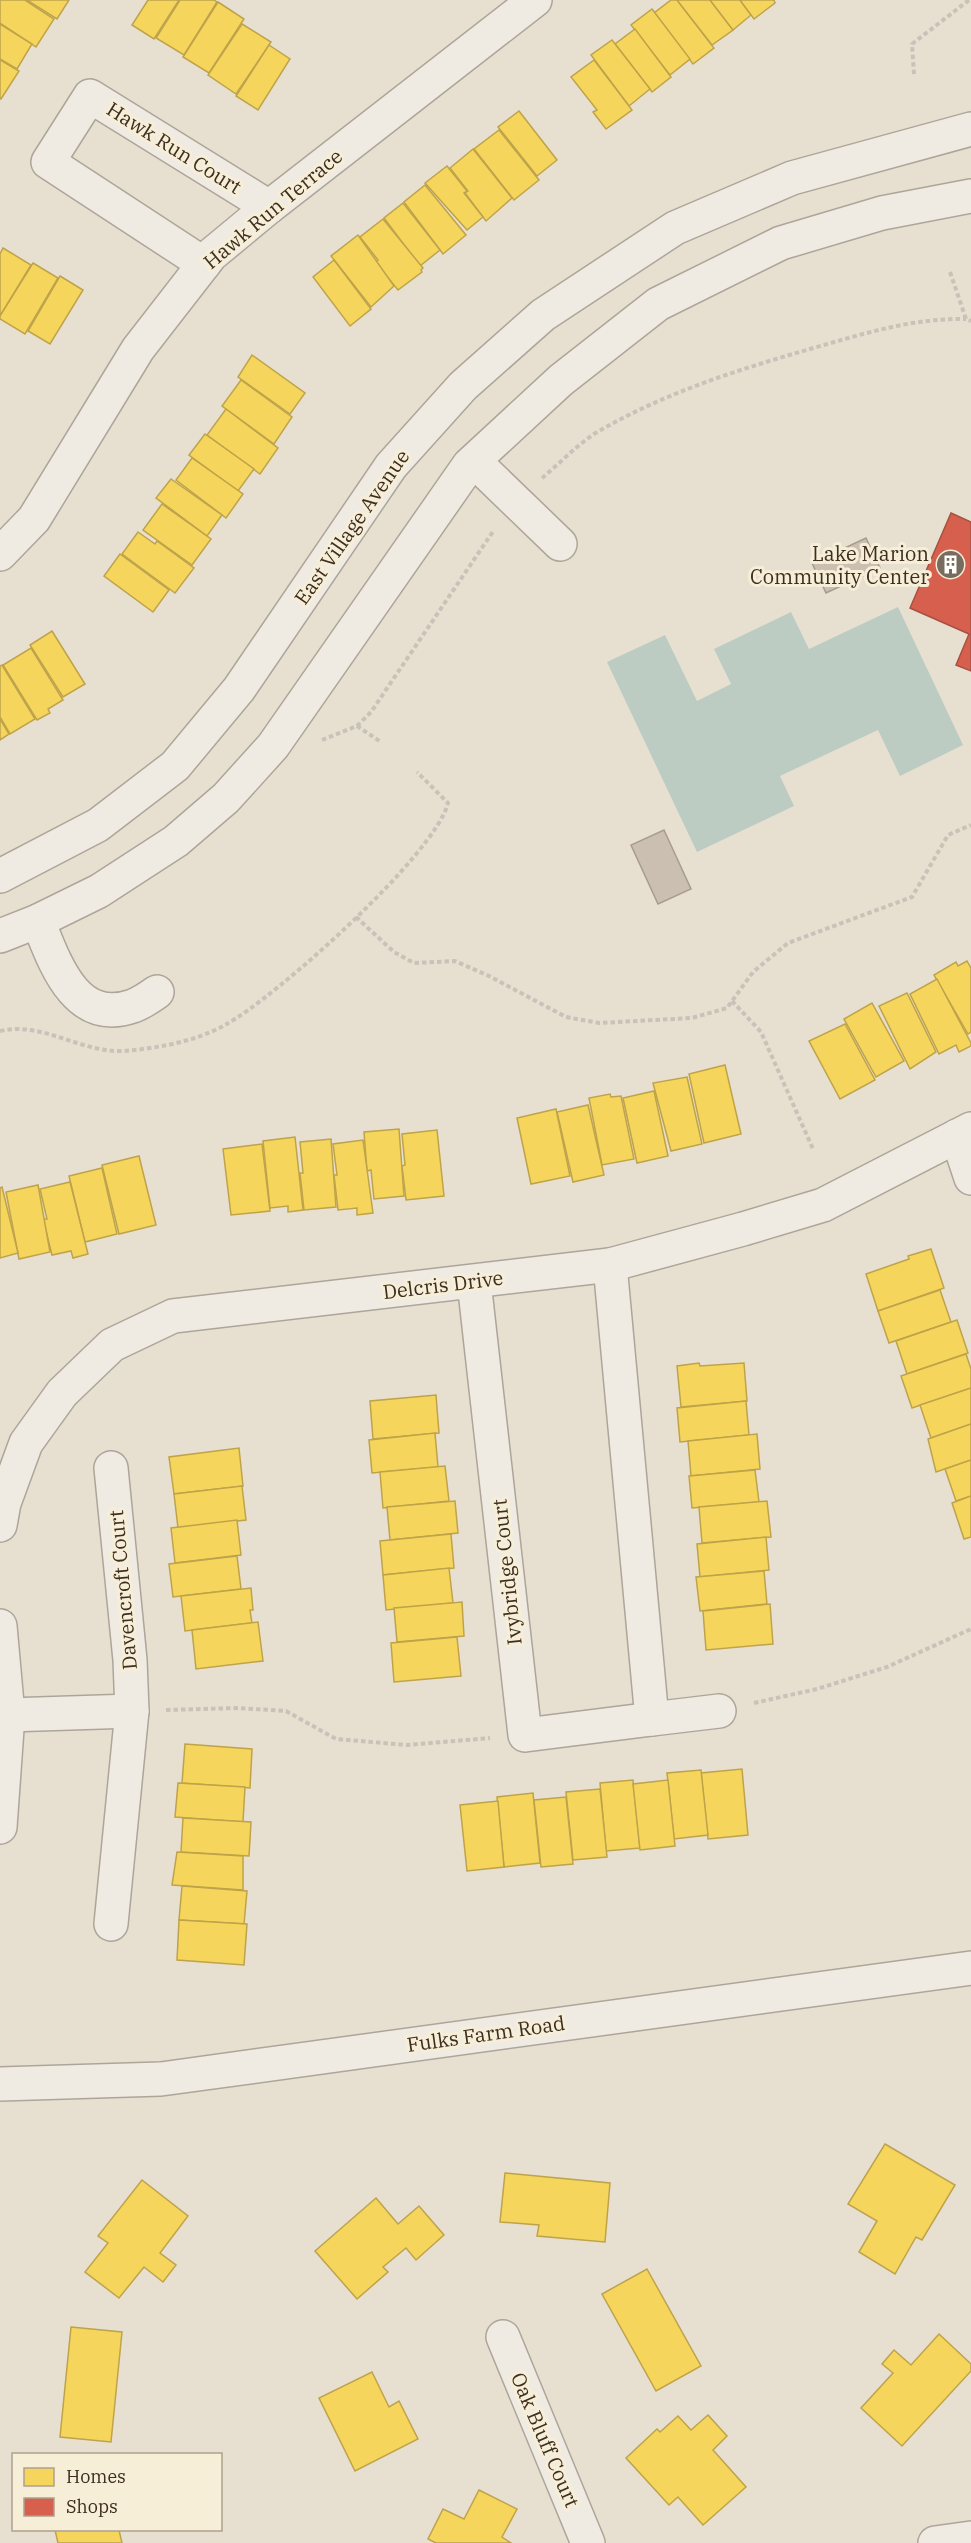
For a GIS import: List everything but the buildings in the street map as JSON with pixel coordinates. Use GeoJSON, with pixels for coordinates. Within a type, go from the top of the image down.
{"type":"FeatureCollection","features":[{"type":"Feature","properties":{"kind":"street","name":"Hawk Run Terrace"},"geometry":{"type":"LineString","coordinates":[[0,554],[34,519],[138,349],[211,255],[269,207],[535,0]]}},
{"type":"Feature","properties":{"kind":"street","name":"Hawk Run Court"},"geometry":{"type":"LineString","coordinates":[[204,264],[48,162],[90,96],[269,207]]}},
{"type":"Feature","properties":{"kind":"street","name":"East Village Avenue"},"geometry":{"type":"LineString","coordinates":[[0,876],[98,825],[175,766],[240,689],[391,466],[463,386],[543,315],[675,228],[792,178],[971,129]]}},
{"type":"Feature","properties":{"kind":"street"},"geometry":{"type":"LineString","coordinates":[[0,936],[38,921],[99,891],[142,865],[176,841],[226,798],[273,746],[474,461],[561,380],[658,304],[781,243],[882,213],[971,196]]}},
{"type":"Feature","properties":{"kind":"street"},"geometry":{"type":"LineString","coordinates":[[474,461],[560,544]]}},
{"type":"Feature","properties":{"kind":"street"},"geometry":{"type":"LineString","coordinates":[[38,921],[68,984],[84,1003],[102,1011],[133,1006],[157,992]]}},
{"type":"Feature","properties":{"kind":"street"},"geometry":{"type":"LineString","coordinates":[[964,1133],[971,1178]]}},
{"type":"Feature","properties":{"kind":"street","name":"Delcris Drive"},"geometry":{"type":"LineString","coordinates":[[0,1525],[4,1503],[26,1443],[62,1393],[112,1345],[173,1316],[610,1265],[823,1205],[964,1133]]}},
{"type":"Feature","properties":{"kind":"street"},"geometry":{"type":"LineString","coordinates":[[610,1265],[652,1719]]}},
{"type":"Feature","properties":{"kind":"street","name":"Ivybridge Court"},"geometry":{"type":"LineString","coordinates":[[474,1282],[525,1735]]}},
{"type":"Feature","properties":{"kind":"street","name":"Davencroft Court"},"geometry":{"type":"LineString","coordinates":[[111,1468],[130,1660],[132,1711],[111,1924]]}},
{"type":"Feature","properties":{"kind":"street"},"geometry":{"type":"LineString","coordinates":[[0,1626],[8,1715],[0,1827]]}},
{"type":"Feature","properties":{"kind":"street"},"geometry":{"type":"LineString","coordinates":[[8,1715],[132,1711]]}},
{"type":"Feature","properties":{"kind":"street"},"geometry":{"type":"LineString","coordinates":[[525,1735],[719,1711]]}},
{"type":"Feature","properties":{"kind":"street","name":"Fulks Farm Road"},"geometry":{"type":"LineString","coordinates":[[0,2084],[161,2079],[971,1968]]}},
{"type":"Feature","properties":{"kind":"street","name":"Oak Bluff Court"},"geometry":{"type":"LineString","coordinates":[[503,2337],[588,2543]]}},
{"type":"Feature","properties":{"kind":"street"},"geometry":{"type":"LineString","coordinates":[[935,2543],[971,2538]]}},
{"type":"Feature","properties":{"kind":"path"},"geometry":{"type":"LineString","coordinates":[[914,74],[912,44],[969,0]]}},
{"type":"Feature","properties":{"kind":"path"},"geometry":{"type":"LineString","coordinates":[[538,481],[593,435],[682,390],[767,362],[894,325],[945,319],[969,320],[950,272]]}},
{"type":"Feature","properties":{"kind":"path"},"geometry":{"type":"LineString","coordinates":[[313,744],[357,726],[371,712],[497,525]]}},
{"type":"Feature","properties":{"kind":"path"},"geometry":{"type":"LineString","coordinates":[[357,726],[381,742]]}},
{"type":"Feature","properties":{"kind":"path"},"geometry":{"type":"LineString","coordinates":[[0,1031],[32,1029],[89,1048],[121,1051],[160,1047],[198,1037],[225,1025],[267,995],[334,940],[410,861],[445,815],[448,803],[417,772]]}},
{"type":"Feature","properties":{"kind":"path"},"geometry":{"type":"LineString","coordinates":[[356,917],[394,952],[414,963],[455,961],[489,976],[566,1017],[599,1023],[692,1018],[727,1008],[753,972],[788,943],[912,897],[948,835],[971,825]]}},
{"type":"Feature","properties":{"kind":"path"},"geometry":{"type":"LineString","coordinates":[[732,1001],[761,1032],[813,1149]]}},
{"type":"Feature","properties":{"kind":"path"},"geometry":{"type":"LineString","coordinates":[[719,1711],[817,1689],[877,1670],[971,1629]]}},
{"type":"Feature","properties":{"kind":"path"},"geometry":{"type":"LineString","coordinates":[[132,1711],[238,1708],[286,1711],[336,1738],[407,1745],[525,1735]]}},
{"type":"Feature","properties":{"kind":"shaded area"},"geometry":{"type":"Polygon","coordinates":[[[898,607],[963,745],[900,776],[878,730],[780,776],[794,806],[697,852],[607,662],[665,635],[697,701],[731,684],[714,649],[791,612],[809,649],[898,607]]]}},
{"type":"Feature","properties":{"kind":"place","name":"Lake Marion Community Center"},"geometry":{"type":"Point","coordinates":[950,565]}}]}
